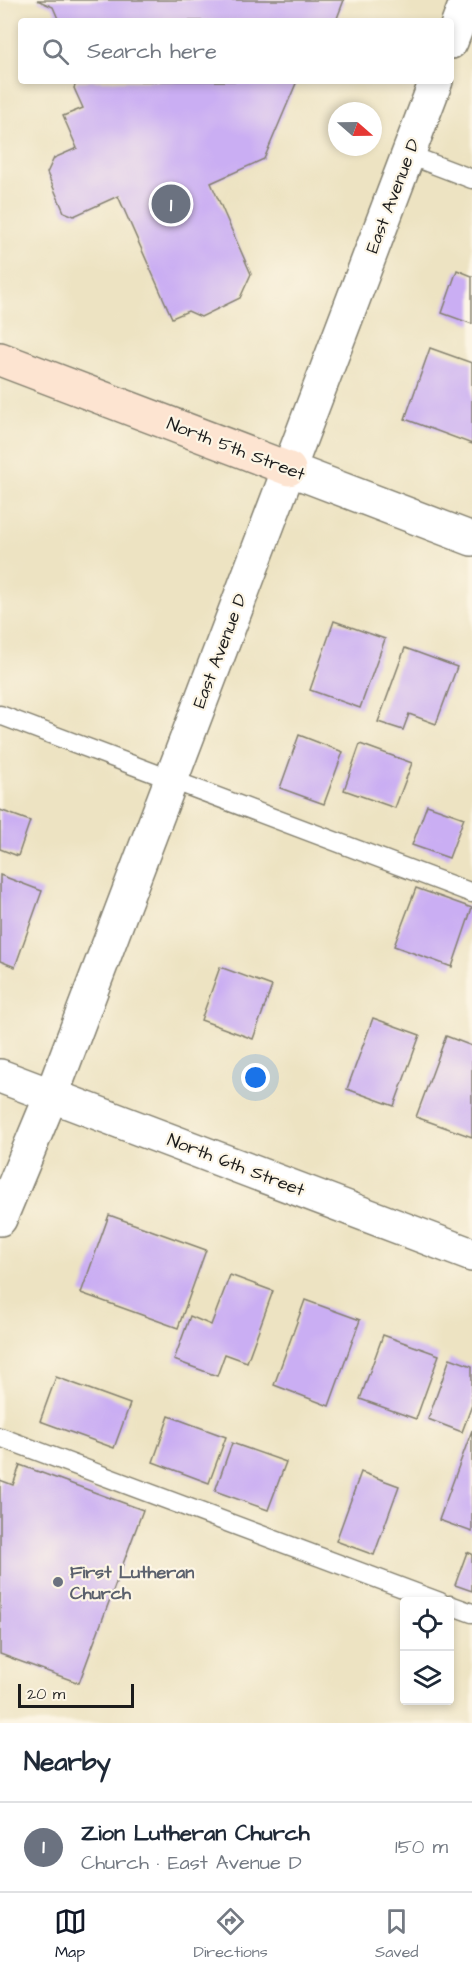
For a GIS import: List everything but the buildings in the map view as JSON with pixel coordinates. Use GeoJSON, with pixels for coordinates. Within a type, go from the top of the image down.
{"type":"FeatureCollection","features":[{"type":"Feature","properties":{"kind":"street"},"geometry":{"type":"LineString","coordinates":[[454,34],[467,0]]}},
{"type":"Feature","properties":{"kind":"street","name":"East Avenue D"},"geometry":{"type":"LineString","coordinates":[[0,1219],[52,1094],[435,84]]}},
{"type":"Feature","properties":{"kind":"street","name":"North 5th Street"},"geometry":{"type":"LineString","coordinates":[[0,359],[472,539]]}},
{"type":"Feature","properties":{"kind":"street","name":"North 6th Street"},"geometry":{"type":"LineString","coordinates":[[0,1076],[472,1255]]}},
{"type":"Feature","properties":{"kind":"lane"},"geometry":{"type":"LineString","coordinates":[[409,155],[472,179]]}},
{"type":"Feature","properties":{"kind":"lane"},"geometry":{"type":"LineString","coordinates":[[0,715],[472,893]]}},
{"type":"Feature","properties":{"kind":"lane"},"geometry":{"type":"LineString","coordinates":[[0,1437],[427,1597]]}},
{"type":"Feature","properties":{"kind":"lane"},"geometry":{"type":"LineString","coordinates":[[454,1606],[472,1613]]}},
{"type":"Feature","properties":{"kind":"place","name":"Zion Lutheran Church"},"geometry":{"type":"Point","coordinates":[171,204]}},
{"type":"Feature","properties":{"kind":"place","name":"First Lutheran Church"},"geometry":{"type":"Point","coordinates":[58,1582]}}]}
